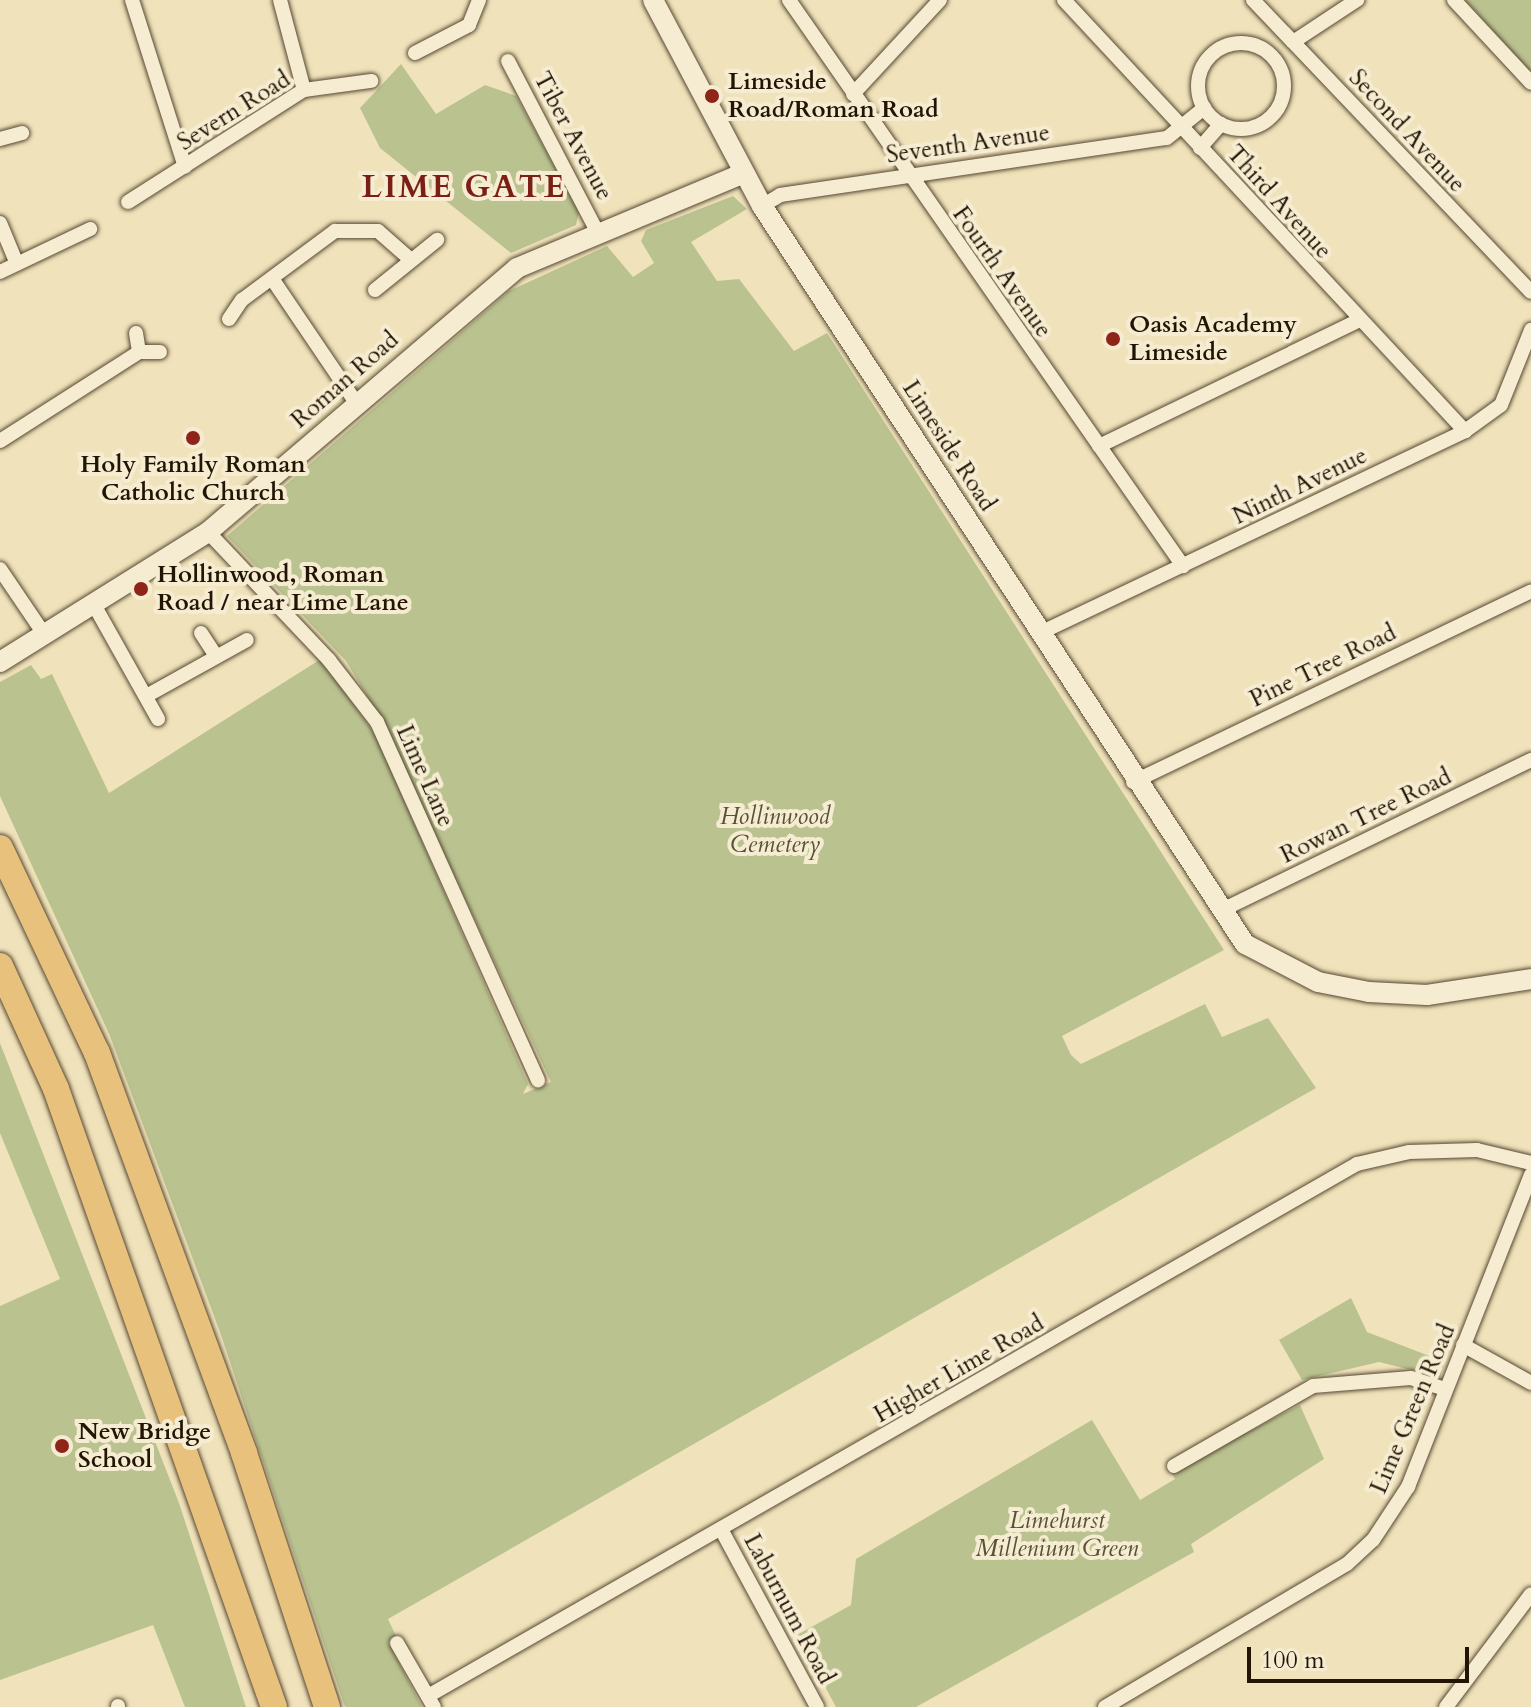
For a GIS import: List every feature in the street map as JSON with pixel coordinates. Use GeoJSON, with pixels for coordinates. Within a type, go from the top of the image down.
{"type":"FeatureCollection","features":[{"type":"Feature","properties":{"kind":"highway"},"geometry":{"type":"LineString","coordinates":[[0,848],[97,1053],[244,1453],[327,1707]]}},
{"type":"Feature","properties":{"kind":"highway"},"geometry":{"type":"LineString","coordinates":[[0,966],[56,1089],[274,1707]]}},
{"type":"Feature","properties":{"kind":"street"},"geometry":{"type":"LineString","coordinates":[[132,0],[185,167]]}},
{"type":"Feature","properties":{"kind":"street"},"geometry":{"type":"LineString","coordinates":[[280,0],[304,90]]}},
{"type":"Feature","properties":{"kind":"street"},"geometry":{"type":"LineString","coordinates":[[415,53],[469,25],[479,0]]}},
{"type":"Feature","properties":{"kind":"street","name":"Limeside Road"},"geometry":{"type":"LineString","coordinates":[[653,0],[742,174],[762,206],[1040,633],[1133,782],[1245,944],[1318,982],[1427,995],[1531,979]]}},
{"type":"Feature","properties":{"kind":"street","name":"Fourth Avenue"},"geometry":{"type":"LineString","coordinates":[[789,0],[1183,566]]}},
{"type":"Feature","properties":{"kind":"street"},"geometry":{"type":"LineString","coordinates":[[853,94],[940,0]]}},
{"type":"Feature","properties":{"kind":"street","name":"Third Avenue"},"geometry":{"type":"LineString","coordinates":[[1064,0],[1358,321],[1465,431]]}},
{"type":"Feature","properties":{"kind":"street","name":"Second Avenue"},"geometry":{"type":"LineString","coordinates":[[1253,0],[1531,292]]}},
{"type":"Feature","properties":{"kind":"street"},"geometry":{"type":"LineString","coordinates":[[1305,56],[1282,72],[1274,114],[1248,129],[1221,124],[1204,108],[1198,82],[1209,57],[1231,44],[1258,47],[1287,36],[1357,0]]}},
{"type":"Feature","properties":{"kind":"street"},"geometry":{"type":"LineString","coordinates":[[1454,0],[1531,83]]}},
{"type":"Feature","properties":{"kind":"street"},"geometry":{"type":"LineString","coordinates":[[1258,47],[1282,72]]}},
{"type":"Feature","properties":{"kind":"street","name":"Tiber Avenue"},"geometry":{"type":"LineString","coordinates":[[508,61],[598,233]]}},
{"type":"Feature","properties":{"kind":"street","name":"Severn Road"},"geometry":{"type":"LineString","coordinates":[[128,202],[304,90],[371,81]]}},
{"type":"Feature","properties":{"kind":"street","name":"Seventh Avenue"},"geometry":{"type":"LineString","coordinates":[[762,206],[780,195],[1167,138],[1204,108]]}},
{"type":"Feature","properties":{"kind":"street"},"geometry":{"type":"LineString","coordinates":[[1200,148],[1221,124]]}},
{"type":"Feature","properties":{"kind":"street"},"geometry":{"type":"LineString","coordinates":[[0,139],[22,133]]}},
{"type":"Feature","properties":{"kind":"street","name":"Roman Road"},"geometry":{"type":"LineString","coordinates":[[0,662],[208,532],[517,268],[742,174]]}},
{"type":"Feature","properties":{"kind":"street"},"geometry":{"type":"LineString","coordinates":[[0,223],[17,264]]}},
{"type":"Feature","properties":{"kind":"street"},"geometry":{"type":"LineString","coordinates":[[229,319],[242,300],[273,280],[322,239],[349,227],[378,231],[411,260]]}},
{"type":"Feature","properties":{"kind":"street"},"geometry":{"type":"LineString","coordinates":[[0,272],[90,229]]}},
{"type":"Feature","properties":{"kind":"street"},"geometry":{"type":"LineString","coordinates":[[375,290],[437,240]]}},
{"type":"Feature","properties":{"kind":"street"},"geometry":{"type":"LineString","coordinates":[[273,280],[357,404]]}},
{"type":"Feature","properties":{"kind":"street"},"geometry":{"type":"LineString","coordinates":[[232,286],[242,300]]}},
{"type":"Feature","properties":{"kind":"street"},"geometry":{"type":"LineString","coordinates":[[1099,446],[1358,321]]}},
{"type":"Feature","properties":{"kind":"street","name":"Ninth Avenue"},"geometry":{"type":"LineString","coordinates":[[1040,633],[1465,431],[1501,405],[1531,330]]}},
{"type":"Feature","properties":{"kind":"street"},"geometry":{"type":"LineString","coordinates":[[136,333],[139,352]]}},
{"type":"Feature","properties":{"kind":"street"},"geometry":{"type":"LineString","coordinates":[[0,441],[139,352],[160,352]]}},
{"type":"Feature","properties":{"kind":"street","name":"Lime Lane"},"geometry":{"type":"LineString","coordinates":[[208,532],[329,660],[377,722],[538,1081]]}},
{"type":"Feature","properties":{"kind":"street"},"geometry":{"type":"LineString","coordinates":[[0,569],[44,634]]}},
{"type":"Feature","properties":{"kind":"street","name":"Pine Tree Road"},"geometry":{"type":"LineString","coordinates":[[1133,782],[1531,591]]}},
{"type":"Feature","properties":{"kind":"street"},"geometry":{"type":"LineString","coordinates":[[93,603],[148,695],[158,719]]}},
{"type":"Feature","properties":{"kind":"street"},"geometry":{"type":"LineString","coordinates":[[201,633],[216,656]]}},
{"type":"Feature","properties":{"kind":"street"},"geometry":{"type":"LineString","coordinates":[[148,695],[247,640]]}},
{"type":"Feature","properties":{"kind":"street","name":"Rowan Tree Road"},"geometry":{"type":"LineString","coordinates":[[1220,911],[1531,760]]}},
{"type":"Feature","properties":{"kind":"street","name":"Higher Lime Road"},"geometry":{"type":"LineString","coordinates":[[431,1702],[1357,1164],[1409,1152],[1477,1150],[1531,1163]]}},
{"type":"Feature","properties":{"kind":"street","name":"Lime Green Road"},"geometry":{"type":"LineString","coordinates":[[1105,1707],[1347,1564],[1373,1540],[1408,1487],[1531,1174]]}},
{"type":"Feature","properties":{"kind":"street"},"geometry":{"type":"LineString","coordinates":[[1463,1345],[1531,1383]]}},
{"type":"Feature","properties":{"kind":"street"},"geometry":{"type":"LineString","coordinates":[[1174,1466],[1313,1386],[1411,1378],[1445,1389]]}},
{"type":"Feature","properties":{"kind":"street","name":"Laburnum Road"},"geometry":{"type":"LineString","coordinates":[[722,1531],[817,1707]]}},
{"type":"Feature","properties":{"kind":"street"},"geometry":{"type":"LineString","coordinates":[[1446,1707],[1531,1594]]}},
{"type":"Feature","properties":{"kind":"street"},"geometry":{"type":"LineString","coordinates":[[397,1643],[431,1702]]}},
{"type":"Feature","properties":{"kind":"green space"},"geometry":{"type":"Polygon","coordinates":[[[1465,0],[1531,0],[1531,72],[1519,59],[1465,0]]]}},
{"type":"Feature","properties":{"kind":"green space"},"geometry":{"type":"Polygon","coordinates":[[[401,64],[436,114],[485,85],[516,96],[579,212],[576,225],[511,253],[380,148],[360,108],[401,64]]]}},
{"type":"Feature","properties":{"kind":"green space","name":"Hollinwood Cemetery"},"geometry":{"type":"Polygon","coordinates":[[[733,196],[747,209],[691,242],[717,281],[739,279],[794,351],[827,333],[1224,950],[1062,1036],[1071,1055],[1081,1064],[1205,1004],[1222,1037],[1268,1018],[1316,1088],[388,1619],[397,1638],[388,1642],[422,1707],[345,1707],[220,1332],[110,1036],[0,796],[0,682],[31,665],[41,679],[52,674],[109,793],[321,659],[375,734],[528,1084],[523,1094],[551,1082],[381,719],[346,661],[227,536],[509,291],[607,246],[633,277],[654,263],[641,241],[646,230],[733,196]]]}},
{"type":"Feature","properties":{"kind":"green space","name":"New Bridge School"},"geometry":{"type":"Polygon","coordinates":[[[0,1043],[179,1503],[246,1707],[185,1707],[153,1625],[0,1680],[0,1306],[60,1279],[0,1133],[0,1043]]]}},
{"type":"Feature","properties":{"kind":"green space"},"geometry":{"type":"Polygon","coordinates":[[[1351,1298],[1367,1332],[1445,1362],[1440,1377],[1379,1362],[1302,1380],[1279,1340],[1351,1298]]]}},
{"type":"Feature","properties":{"kind":"green space","name":"Limehurst Millenium Green"},"geometry":{"type":"Polygon","coordinates":[[[1300,1405],[1324,1459],[1191,1544],[1194,1552],[916,1707],[836,1707],[797,1635],[851,1605],[856,1559],[1092,1420],[1140,1500],[1175,1479],[1171,1472],[1300,1405]]]}},
{"type":"Feature","properties":{"kind":"place","name":"Limeside Road/Roman Road"},"geometry":{"type":"Point","coordinates":[712,96]}},
{"type":"Feature","properties":{"kind":"place","name":"Oasis Academy Limeside"},"geometry":{"type":"Point","coordinates":[1113,339]}},
{"type":"Feature","properties":{"kind":"place","name":"Holy Family Roman Catholic Church"},"geometry":{"type":"Point","coordinates":[193,438]}},
{"type":"Feature","properties":{"kind":"place","name":"Hollinwood, Roman Road / near Lime Lane"},"geometry":{"type":"Point","coordinates":[141,589]}},
{"type":"Feature","properties":{"kind":"place","name":"New Bridge School"},"geometry":{"type":"Point","coordinates":[62,1446]}},
{"type":"Feature","properties":{"kind":"district","name":"LIME GATE"},"geometry":{"type":"Point","coordinates":[464,187]}}]}
